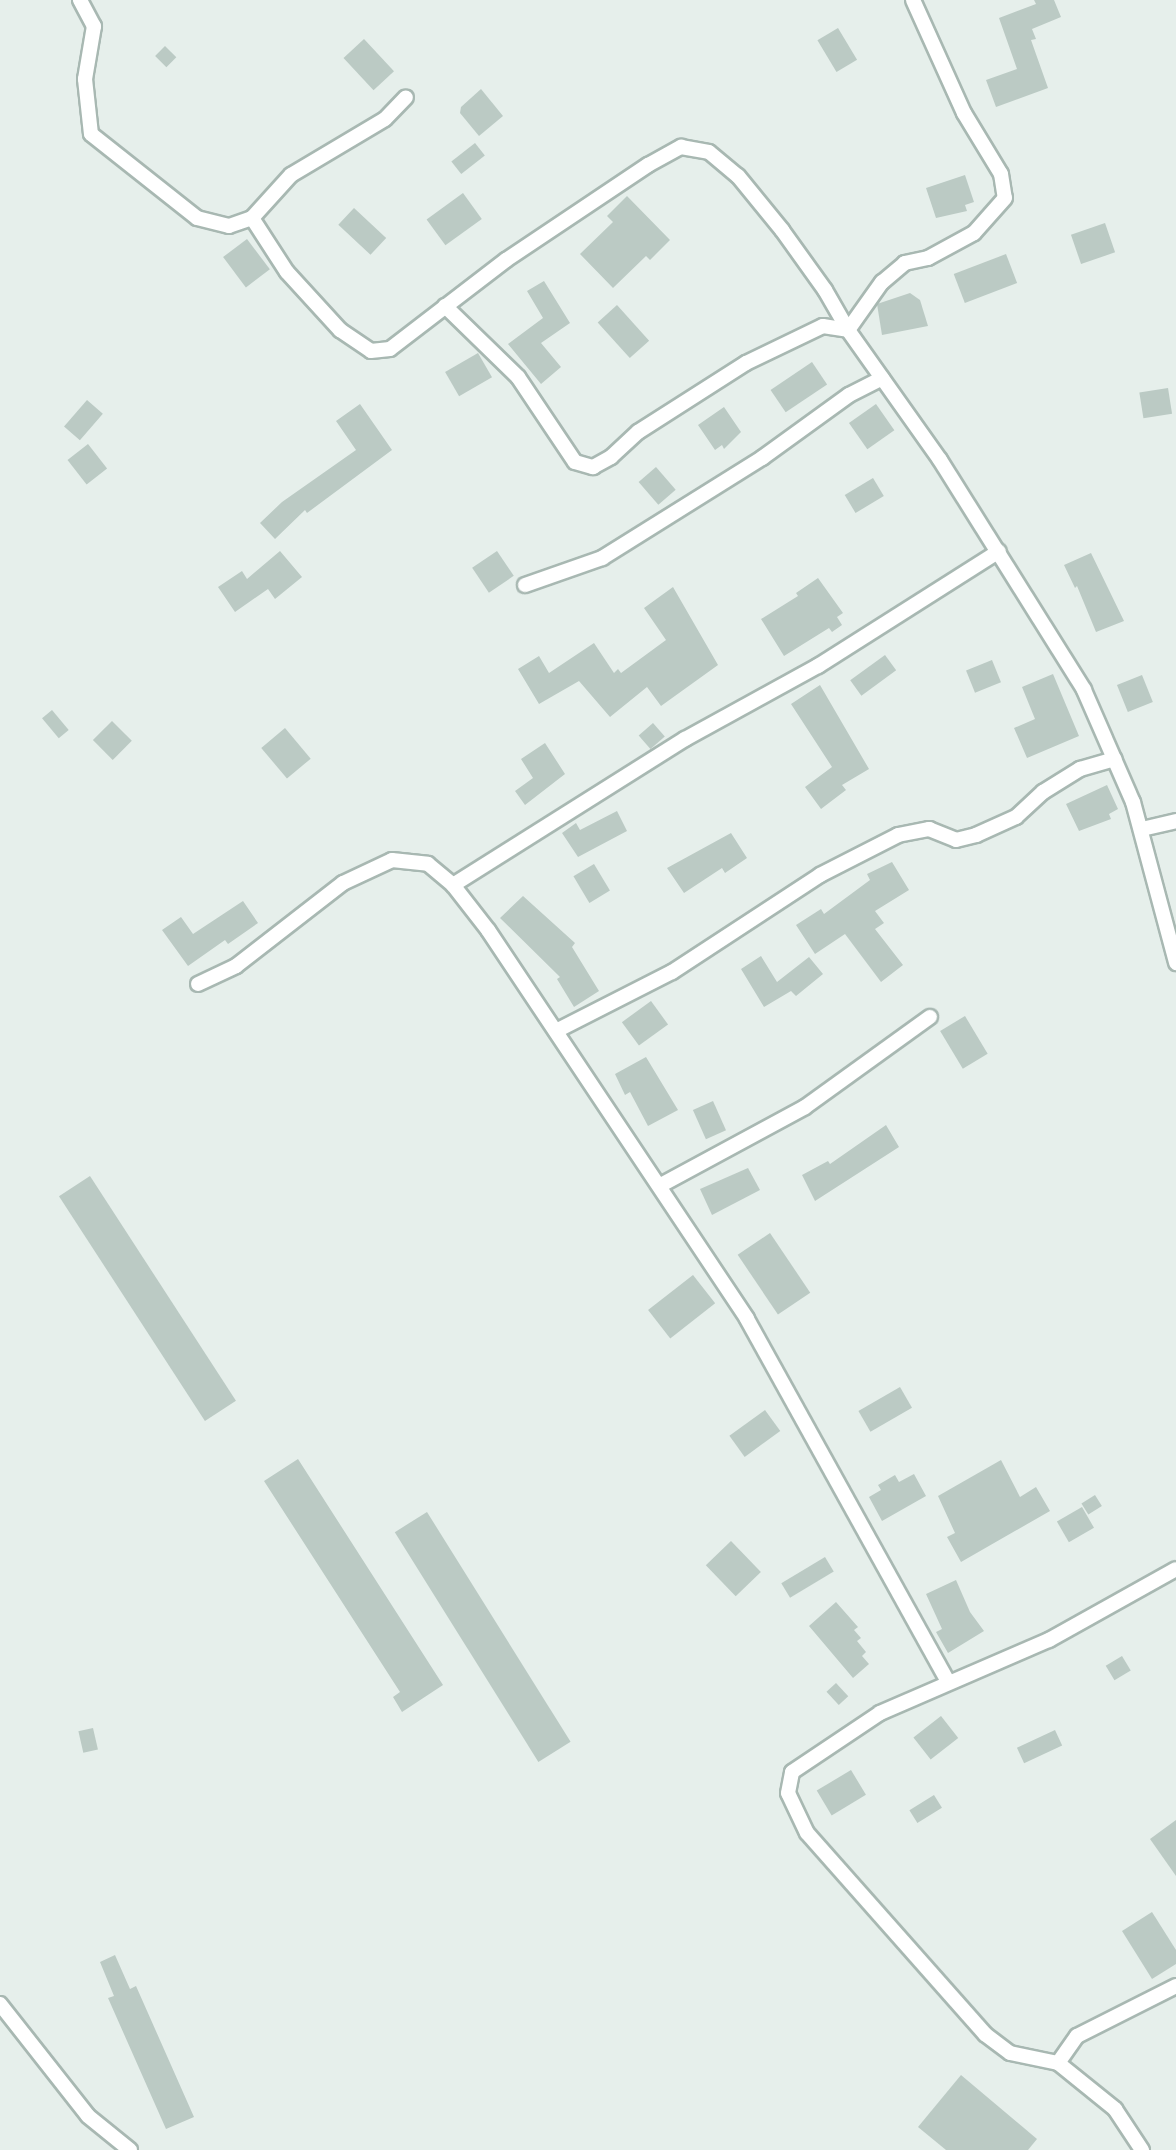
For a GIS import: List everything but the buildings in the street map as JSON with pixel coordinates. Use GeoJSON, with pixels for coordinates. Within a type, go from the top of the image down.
{"type":"FeatureCollection","features":[{"type":"Feature","properties":{"kind":"street"},"geometry":{"type":"LineString","coordinates":[[80,0],[94,26],[85,79],[91,134],[197,218],[229,226],[252,218],[291,175],[385,119],[406,98]]}},
{"type":"Feature","properties":{"kind":"street"},"geometry":{"type":"LineString","coordinates":[[848,330],[882,282],[905,263],[928,258],[974,233],[1005,198],[1001,174],[964,113],[913,0]]}},
{"type":"Feature","properties":{"kind":"street"},"geometry":{"type":"LineString","coordinates":[[252,218],[287,272],[340,330],[371,351],[390,349],[506,260],[648,165],[681,147],[709,152],[738,176],[825,290],[848,330],[999,551],[1084,690],[1116,759],[1142,829],[1176,963]]}},
{"type":"Feature","properties":{"kind":"street"},"geometry":{"type":"LineString","coordinates":[[445,306],[518,377],[575,462],[593,467],[610,457],[638,432],[746,363],[823,326],[848,330]]}},
{"type":"Feature","properties":{"kind":"street"},"geometry":{"type":"LineString","coordinates":[[525,585],[602,558],[762,458],[849,394],[882,378]]}},
{"type":"Feature","properties":{"kind":"street"},"geometry":{"type":"LineString","coordinates":[[453,885],[685,739],[818,666],[999,551]]}},
{"type":"Feature","properties":{"kind":"street"},"geometry":{"type":"LineString","coordinates":[[556,1031],[672,972],[819,875],[898,835],[928,829],[956,840],[976,835],[1016,817],[1043,792],[1080,769],[1116,759]]}},
{"type":"Feature","properties":{"kind":"street"},"geometry":{"type":"LineString","coordinates":[[1142,829],[1176,821]]}},
{"type":"Feature","properties":{"kind":"street"},"geometry":{"type":"LineString","coordinates":[[198,984],[236,966],[343,883],[392,860],[428,864],[453,885],[556,1031],[608,1115],[661,1185],[747,1318],[948,1683]]}},
{"type":"Feature","properties":{"kind":"street"},"geometry":{"type":"LineString","coordinates":[[661,1185],[805,1107],[930,1017]]}},
{"type":"Feature","properties":{"kind":"street"},"geometry":{"type":"LineString","coordinates":[[1142,2150],[1115,2109],[1058,2063],[1010,2053],[985,2034],[807,1833],[788,1793],[792,1772],[880,1713],[1049,1641],[1176,1569]]}},
{"type":"Feature","properties":{"kind":"street"},"geometry":{"type":"LineString","coordinates":[[1058,2063],[1077,2036],[1176,1986]]}},
{"type":"Feature","properties":{"kind":"street"},"geometry":{"type":"LineString","coordinates":[[0,2004],[88,2116],[130,2150]]}}]}
